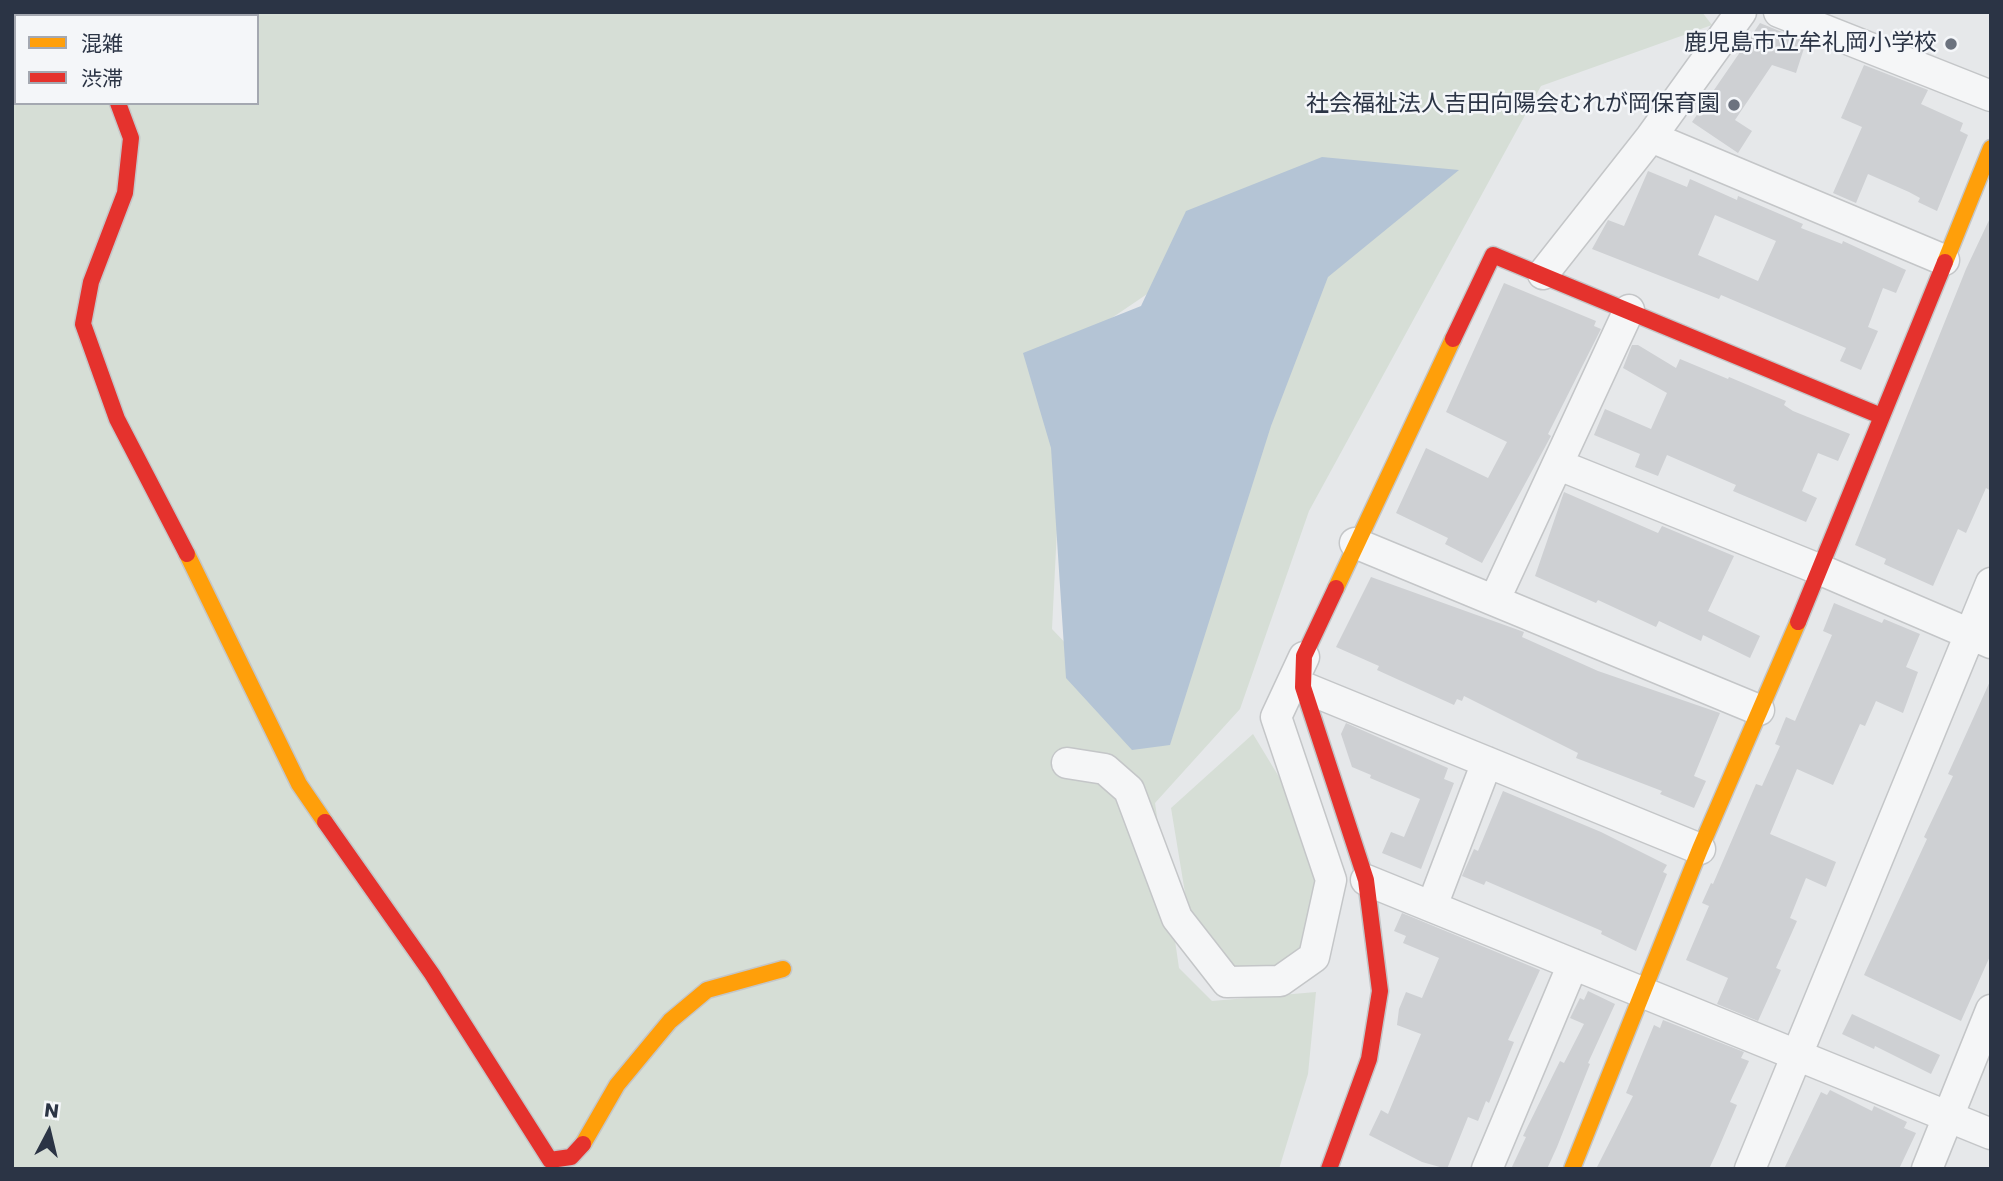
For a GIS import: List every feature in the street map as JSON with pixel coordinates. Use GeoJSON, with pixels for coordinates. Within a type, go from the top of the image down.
{"type":"FeatureCollection","features":[{"type":"Feature","properties":{"kind":"street"},"geometry":{"type":"LineString","coordinates":[[1543,274],[1651,137],[1741,12]]}},
{"type":"Feature","properties":{"kind":"street"},"geometry":{"type":"LineString","coordinates":[[1779,12],[1991,96]]}},
{"type":"Feature","properties":{"kind":"street"},"geometry":{"type":"LineString","coordinates":[[119,105],[131,138],[125,193],[91,282],[83,324],[117,419],[223,623],[299,784],[432,974],[550,1160],[571,1157],[588,1139],[617,1085],[670,1021],[707,990],[783,969]]}},
{"type":"Feature","properties":{"kind":"street"},"geometry":{"type":"LineString","coordinates":[[1651,137],[1944,260]]}},
{"type":"Feature","properties":{"kind":"street"},"geometry":{"type":"LineString","coordinates":[[1572,1169],[1700,849],[1821,570],[1991,148]]}},
{"type":"Feature","properties":{"kind":"street"},"geometry":{"type":"LineString","coordinates":[[1067,763],[1105,769],[1129,790],[1177,918],[1227,982],[1280,981],[1314,957],[1331,880],[1276,717],[1355,543],[1493,255],[1881,416]]}},
{"type":"Feature","properties":{"kind":"street"},"geometry":{"type":"LineString","coordinates":[[1495,599],[1629,310]]}},
{"type":"Feature","properties":{"kind":"street"},"geometry":{"type":"LineString","coordinates":[[1559,465],[1821,570],[1980,639]]}},
{"type":"Feature","properties":{"kind":"street"},"geometry":{"type":"LineString","coordinates":[[1355,543],[1759,710]]}},
{"type":"Feature","properties":{"kind":"street"},"geometry":{"type":"LineString","coordinates":[[1749,1169],[1980,639],[1991,583]]}},
{"type":"Feature","properties":{"kind":"street"},"geometry":{"type":"LineString","coordinates":[[1304,656],[1303,687],[1366,880],[1380,991],[1369,1059],[1329,1169]]}},
{"type":"Feature","properties":{"kind":"street"},"geometry":{"type":"LineString","coordinates":[[1303,687],[1700,849]]}},
{"type":"Feature","properties":{"kind":"street"},"geometry":{"type":"LineString","coordinates":[[1432,906],[1488,762]]}},
{"type":"Feature","properties":{"kind":"street"},"geometry":{"type":"LineString","coordinates":[[1366,880],[1991,1134]]}},
{"type":"Feature","properties":{"kind":"street"},"geometry":{"type":"LineString","coordinates":[[1487,1169],[1573,964]]}},
{"type":"Feature","properties":{"kind":"street"},"geometry":{"type":"LineString","coordinates":[[1927,1169],[1991,1010]]}},
{"type":"Feature","properties":{"kind":"shaded area"},"geometry":{"type":"Polygon","coordinates":[[[12,12],[1702,12],[1712,25],[1541,86],[1309,511],[1240,709],[1155,803],[1179,968],[1212,1001],[1316,992],[1308,1074],[1279,1169],[12,1169],[12,12]],[[1215,248],[1066,349],[1052,629],[1153,735],[1215,248]]]}},
{"type":"Feature","properties":{"kind":"shaded area"},"geometry":{"type":"Polygon","coordinates":[[[1253,734],[1296,805],[1318,871],[1307,945],[1281,966],[1230,966],[1188,911],[1171,808],[1253,734]]]}},
{"type":"Feature","properties":{"kind":"water"},"geometry":{"type":"Polygon","coordinates":[[[1322,157],[1459,170],[1328,277],[1271,426],[1170,745],[1132,750],[1066,678],[1051,448],[1023,353],[1141,306],[1186,211],[1322,157]]]}},
{"type":"Feature","properties":{"kind":"building"},"geometry":{"type":"Polygon","coordinates":[[[1760,23],[1806,42],[1796,73],[1772,65],[1735,120],[1752,131],[1738,153],[1692,122],[1760,23]]]}},
{"type":"Feature","properties":{"kind":"building"},"geometry":{"type":"Polygon","coordinates":[[[1864,65],[1928,90],[1921,104],[1963,123],[1960,131],[1968,135],[1937,211],[1918,202],[1920,198],[1909,192],[1868,174],[1856,203],[1833,193],[1862,127],[1841,118],[1864,65]]]}},
{"type":"Feature","properties":{"kind":"building"},"geometry":{"type":"Polygon","coordinates":[[[1648,171],[1687,187],[1690,179],[1737,200],[1738,196],[1803,224],[1801,228],[1842,244],[1843,241],[1906,270],[1896,293],[1883,288],[1868,327],[1878,331],[1861,370],[1840,361],[1846,348],[1721,295],[1719,299],[1592,249],[1608,220],[1624,226],[1648,171]],[[1715,215],[1698,255],[1758,281],[1776,241],[1715,215]]]}},
{"type":"Feature","properties":{"kind":"building"},"geometry":{"type":"Polygon","coordinates":[[[1991,216],[1991,491],[1986,488],[1966,533],[1958,529],[1933,586],[1884,564],[1886,559],[1855,545],[1966,269],[1991,216]]]}},
{"type":"Feature","properties":{"kind":"building"},"geometry":{"type":"Polygon","coordinates":[[[1504,283],[1596,321],[1594,326],[1601,329],[1548,434],[1551,436],[1482,563],[1445,544],[1448,538],[1396,513],[1426,448],[1488,478],[1507,442],[1446,412],[1504,283]]]}},
{"type":"Feature","properties":{"kind":"building"},"geometry":{"type":"Polygon","coordinates":[[[1632,345],[1638,345],[1676,368],[1680,359],[1728,379],[1729,377],[1786,401],[1784,405],[1793,411],[1850,434],[1838,461],[1818,453],[1802,491],[1817,498],[1806,522],[1733,491],[1736,485],[1667,455],[1658,476],[1635,467],[1640,454],[1594,435],[1605,409],[1651,429],[1667,393],[1623,368],[1632,345]]]}},
{"type":"Feature","properties":{"kind":"building"},"geometry":{"type":"Polygon","coordinates":[[[1564,492],[1658,533],[1662,526],[1734,556],[1708,611],[1760,636],[1750,658],[1703,635],[1701,641],[1659,621],[1656,627],[1598,600],[1596,603],[1535,576],[1564,492]]]}},
{"type":"Feature","properties":{"kind":"building"},"geometry":{"type":"Polygon","coordinates":[[[1371,577],[1524,632],[1522,637],[1598,671],[1720,713],[1694,776],[1706,781],[1694,808],[1660,794],[1662,791],[1576,758],[1578,753],[1464,696],[1462,701],[1457,699],[1454,705],[1377,670],[1379,666],[1336,647],[1371,577]]]}},
{"type":"Feature","properties":{"kind":"building"},"geometry":{"type":"Polygon","coordinates":[[[1834,603],[1882,623],[1884,619],[1920,634],[1906,667],[1918,672],[1903,713],[1876,701],[1865,726],[1860,724],[1833,785],[1797,769],[1770,834],[1836,862],[1826,887],[1806,878],[1790,918],[1797,921],[1776,968],[1781,970],[1758,1021],[1717,1004],[1728,978],[1686,960],[1709,906],[1702,903],[1711,883],[1713,884],[1756,784],[1762,786],[1780,746],[1775,744],[1786,717],[1795,721],[1832,635],[1823,631],[1834,603]]]}},
{"type":"Feature","properties":{"kind":"building"},"geometry":{"type":"Polygon","coordinates":[[[1991,679],[1991,954],[1961,1021],[1864,975],[1927,839],[1924,837],[1953,776],[1948,774],[1991,679]]]}},
{"type":"Feature","properties":{"kind":"building"},"geometry":{"type":"Polygon","coordinates":[[[1346,723],[1448,768],[1444,779],[1454,783],[1421,869],[1382,853],[1391,832],[1404,837],[1420,799],[1370,778],[1371,775],[1352,767],[1341,734],[1346,723]]]}},
{"type":"Feature","properties":{"kind":"building"},"geometry":{"type":"Polygon","coordinates":[[[1503,791],[1601,832],[1667,865],[1663,872],[1667,874],[1636,951],[1601,934],[1602,931],[1486,881],[1484,885],[1462,876],[1474,849],[1478,851],[1503,791]]]}},
{"type":"Feature","properties":{"kind":"building"},"geometry":{"type":"Polygon","coordinates":[[[1402,913],[1540,970],[1508,1040],[1514,1042],[1489,1103],[1486,1101],[1478,1121],[1468,1117],[1447,1169],[1422,1162],[1369,1135],[1381,1110],[1388,1114],[1421,1034],[1397,1025],[1399,1009],[1406,992],[1422,998],[1439,958],[1403,943],[1406,936],[1394,931],[1402,913]]]}},
{"type":"Feature","properties":{"kind":"building"},"geometry":{"type":"Polygon","coordinates":[[[1588,991],[1615,1004],[1588,1063],[1590,1064],[1557,1147],[1547,1169],[1511,1169],[1526,1137],[1523,1136],[1560,1061],[1564,1063],[1584,1024],[1570,1018],[1580,998],[1584,1000],[1588,991]]]}},
{"type":"Feature","properties":{"kind":"building"},"geometry":{"type":"Polygon","coordinates":[[[1852,1014],[1940,1055],[1931,1074],[1875,1046],[1874,1049],[1842,1034],[1852,1014]]]}},
{"type":"Feature","properties":{"kind":"building"},"geometry":{"type":"Polygon","coordinates":[[[1663,1020],[1744,1052],[1741,1058],[1749,1061],[1730,1102],[1737,1105],[1716,1154],[1709,1169],[1596,1169],[1633,1096],[1626,1093],[1654,1025],[1660,1028],[1663,1020]]]}},
{"type":"Feature","properties":{"kind":"building"},"geometry":{"type":"Polygon","coordinates":[[[1830,1090],[1872,1111],[1874,1106],[1907,1122],[1904,1128],[1916,1133],[1899,1169],[1784,1169],[1821,1092],[1827,1095],[1830,1090]]]}},
{"type":"Feature","properties":{"kind":"traffic: slow"},"geometry":{"type":"LineString","coordinates":[[1945,262],[1991,148]]}},
{"type":"Feature","properties":{"kind":"traffic: slow"},"geometry":{"type":"LineString","coordinates":[[1336,588],[1453,339]]}},
{"type":"Feature","properties":{"kind":"traffic: slow"},"geometry":{"type":"LineString","coordinates":[[187,554],[299,784],[325,822]]}},
{"type":"Feature","properties":{"kind":"traffic: slow"},"geometry":{"type":"LineString","coordinates":[[1572,1169],[1700,849],[1798,622]]}},
{"type":"Feature","properties":{"kind":"traffic: slow"},"geometry":{"type":"LineString","coordinates":[[583,1144],[617,1085],[670,1021],[707,990],[783,969]]}},
{"type":"Feature","properties":{"kind":"traffic: jam"},"geometry":{"type":"LineString","coordinates":[[119,105],[131,138],[125,193],[91,282],[83,324],[117,419],[187,554]]}},
{"type":"Feature","properties":{"kind":"traffic: jam"},"geometry":{"type":"LineString","coordinates":[[1453,339],[1493,255],[1881,416]]}},
{"type":"Feature","properties":{"kind":"traffic: jam"},"geometry":{"type":"LineString","coordinates":[[1798,622],[1945,262]]}},
{"type":"Feature","properties":{"kind":"traffic: jam"},"geometry":{"type":"LineString","coordinates":[[1329,1169],[1369,1059],[1380,991],[1366,880],[1303,687],[1304,656],[1336,588]]}},
{"type":"Feature","properties":{"kind":"traffic: jam"},"geometry":{"type":"LineString","coordinates":[[325,822],[432,974],[550,1160],[571,1157],[583,1144]]}},
{"type":"Feature","properties":{"kind":"place","name":"鹿児島市立牟礼岡小学校"},"geometry":{"type":"Point","coordinates":[1951,44]}},
{"type":"Feature","properties":{"kind":"place","name":"社会福祉法人吉田向陽会むれが岡保育園"},"geometry":{"type":"Point","coordinates":[1734,105]}}]}
